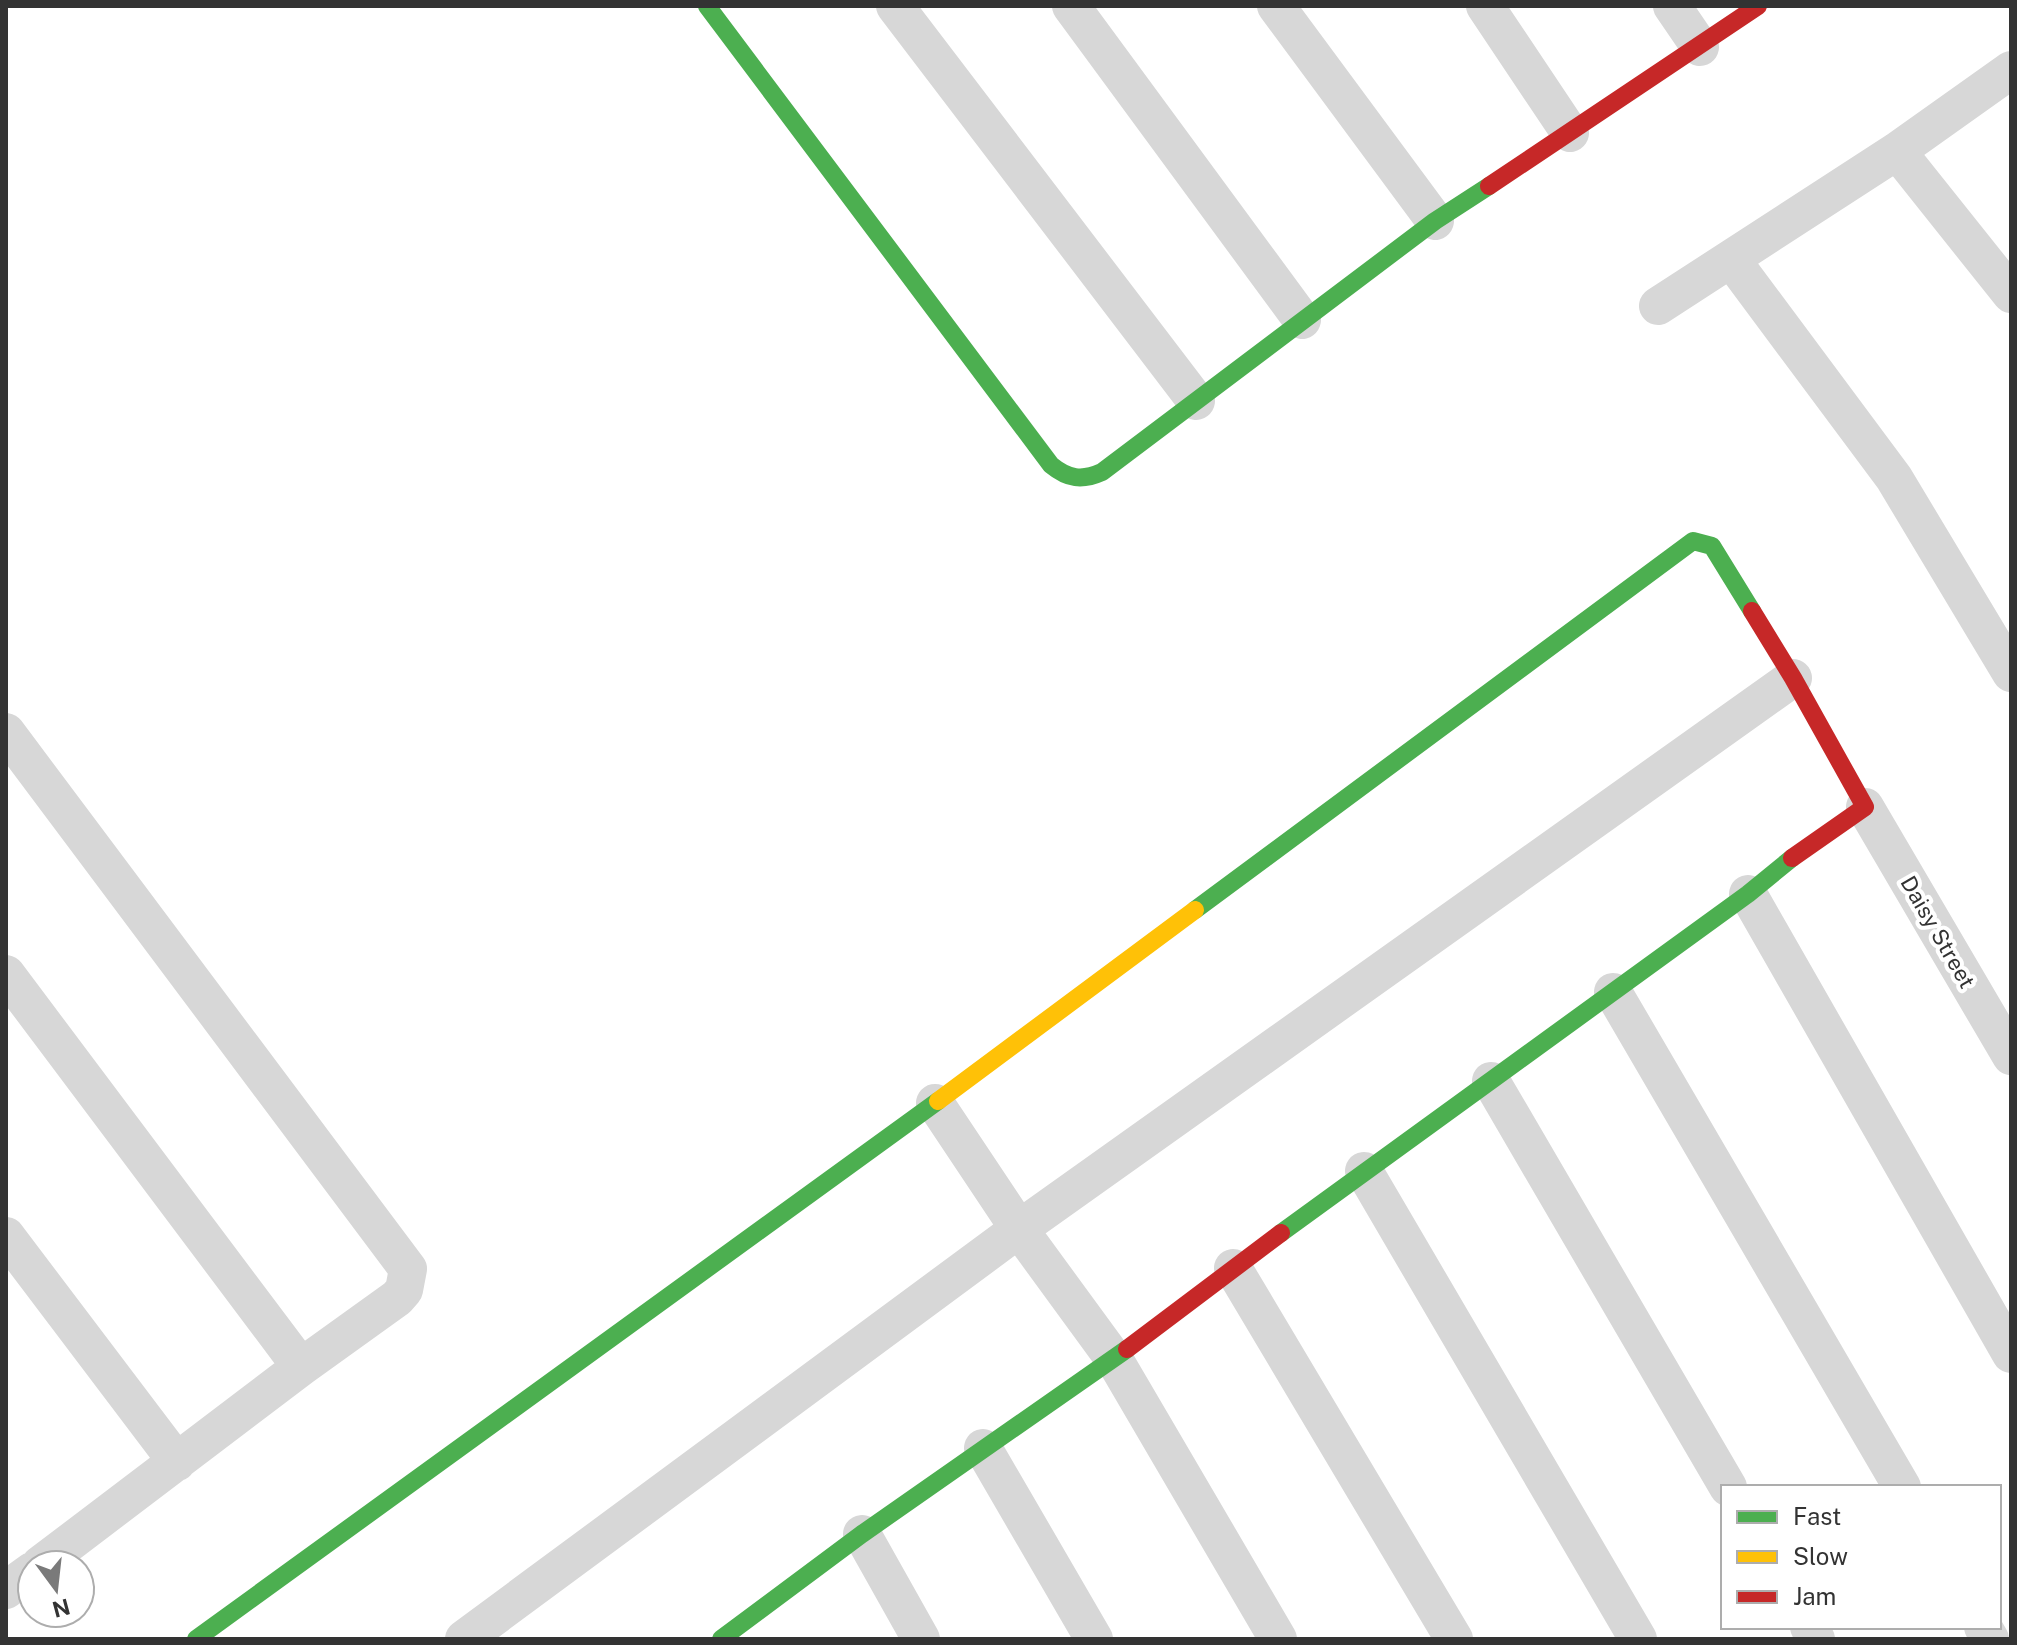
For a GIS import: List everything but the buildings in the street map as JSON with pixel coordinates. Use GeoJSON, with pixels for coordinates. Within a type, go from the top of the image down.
{"type":"FeatureCollection","features":[{"type":"Feature","properties":{"kind":"street"},"geometry":{"type":"LineString","coordinates":[[707,6],[1041,453],[1062,475],[1075,480],[1089,479],[1102,472],[1435,221],[1758,6]]}},
{"type":"Feature","properties":{"kind":"street"},"geometry":{"type":"LineString","coordinates":[[895,6],[1196,401]]}},
{"type":"Feature","properties":{"kind":"street"},"geometry":{"type":"LineString","coordinates":[[1071,6],[1302,320]]}},
{"type":"Feature","properties":{"kind":"street"},"geometry":{"type":"LineString","coordinates":[[1276,6],[1435,221]]}},
{"type":"Feature","properties":{"kind":"street"},"geometry":{"type":"LineString","coordinates":[[1485,6],[1570,133]]}},
{"type":"Feature","properties":{"kind":"street"},"geometry":{"type":"LineString","coordinates":[[1672,6],[1700,47]]}},
{"type":"Feature","properties":{"kind":"street"},"geometry":{"type":"LineString","coordinates":[[1658,306],[1897,151],[2011,70]]}},
{"type":"Feature","properties":{"kind":"street"},"geometry":{"type":"LineString","coordinates":[[1897,151],[2011,294]]}},
{"type":"Feature","properties":{"kind":"street"},"geometry":{"type":"LineString","coordinates":[[1731,259],[1894,478],[2011,673]]}},
{"type":"Feature","properties":{"kind":"street"},"geometry":{"type":"LineString","coordinates":[[196,1639],[935,1103],[1693,541],[1712,546],[1793,678],[1865,807],[1808,845],[1748,894],[1364,1171],[1114,1359],[862,1534],[727,1637]]}},
{"type":"Feature","properties":{"kind":"street"},"geometry":{"type":"LineString","coordinates":[[464,1639],[1019,1229],[1793,678]]}},
{"type":"Feature","properties":{"kind":"street"},"geometry":{"type":"LineString","coordinates":[[6,732],[408,1269],[404,1290],[397,1298],[61,1549]]}},
{"type":"Feature","properties":{"kind":"street","name":"Daisy Street"},"geometry":{"type":"LineString","coordinates":[[1865,807],[2011,1056]]}},
{"type":"Feature","properties":{"kind":"street"},"geometry":{"type":"LineString","coordinates":[[1748,894],[2011,1354]]}},
{"type":"Feature","properties":{"kind":"street"},"geometry":{"type":"LineString","coordinates":[[6,974],[301,1367]]}},
{"type":"Feature","properties":{"kind":"street"},"geometry":{"type":"LineString","coordinates":[[1613,992],[1901,1485]]}},
{"type":"Feature","properties":{"kind":"street"},"geometry":{"type":"LineString","coordinates":[[1491,1081],[1727,1485]]}},
{"type":"Feature","properties":{"kind":"street"},"geometry":{"type":"LineString","coordinates":[[935,1103],[1019,1229],[1114,1359],[1278,1639]]}},
{"type":"Feature","properties":{"kind":"street"},"geometry":{"type":"LineString","coordinates":[[1364,1171],[1638,1639]]}},
{"type":"Feature","properties":{"kind":"street"},"geometry":{"type":"LineString","coordinates":[[6,1236],[177,1462]]}},
{"type":"Feature","properties":{"kind":"street"},"geometry":{"type":"LineString","coordinates":[[1233,1268],[1454,1639]]}},
{"type":"Feature","properties":{"kind":"street"},"geometry":{"type":"LineString","coordinates":[[983,1448],[1094,1639]]}},
{"type":"Feature","properties":{"kind":"street"},"geometry":{"type":"LineString","coordinates":[[862,1534],[921,1639]]}},
{"type":"Feature","properties":{"kind":"traffic: fast"},"geometry":{"type":"LineString","coordinates":[[707,6],[1051,465],[1069,476],[1088,477],[1102,472],[1435,221],[1489,186]]}},
{"type":"Feature","properties":{"kind":"traffic: fast"},"geometry":{"type":"LineString","coordinates":[[1195,910],[1693,541],[1712,546],[1752,611]]}},
{"type":"Feature","properties":{"kind":"traffic: fast"},"geometry":{"type":"LineString","coordinates":[[1281,1233],[1748,894],[1792,858]]}},
{"type":"Feature","properties":{"kind":"traffic: fast"},"geometry":{"type":"LineString","coordinates":[[196,1639],[938,1101]]}},
{"type":"Feature","properties":{"kind":"traffic: fast"},"geometry":{"type":"LineString","coordinates":[[721,1639],[862,1534],[1127,1349]]}},
{"type":"Feature","properties":{"kind":"traffic: slow"},"geometry":{"type":"LineString","coordinates":[[938,1101],[1195,910]]}},
{"type":"Feature","properties":{"kind":"traffic: jam"},"geometry":{"type":"LineString","coordinates":[[1489,186],[1758,6]]}},
{"type":"Feature","properties":{"kind":"traffic: jam"},"geometry":{"type":"LineString","coordinates":[[1752,611],[1865,807],[1792,858]]}},
{"type":"Feature","properties":{"kind":"traffic: jam"},"geometry":{"type":"LineString","coordinates":[[1127,1349],[1281,1233]]}}]}
